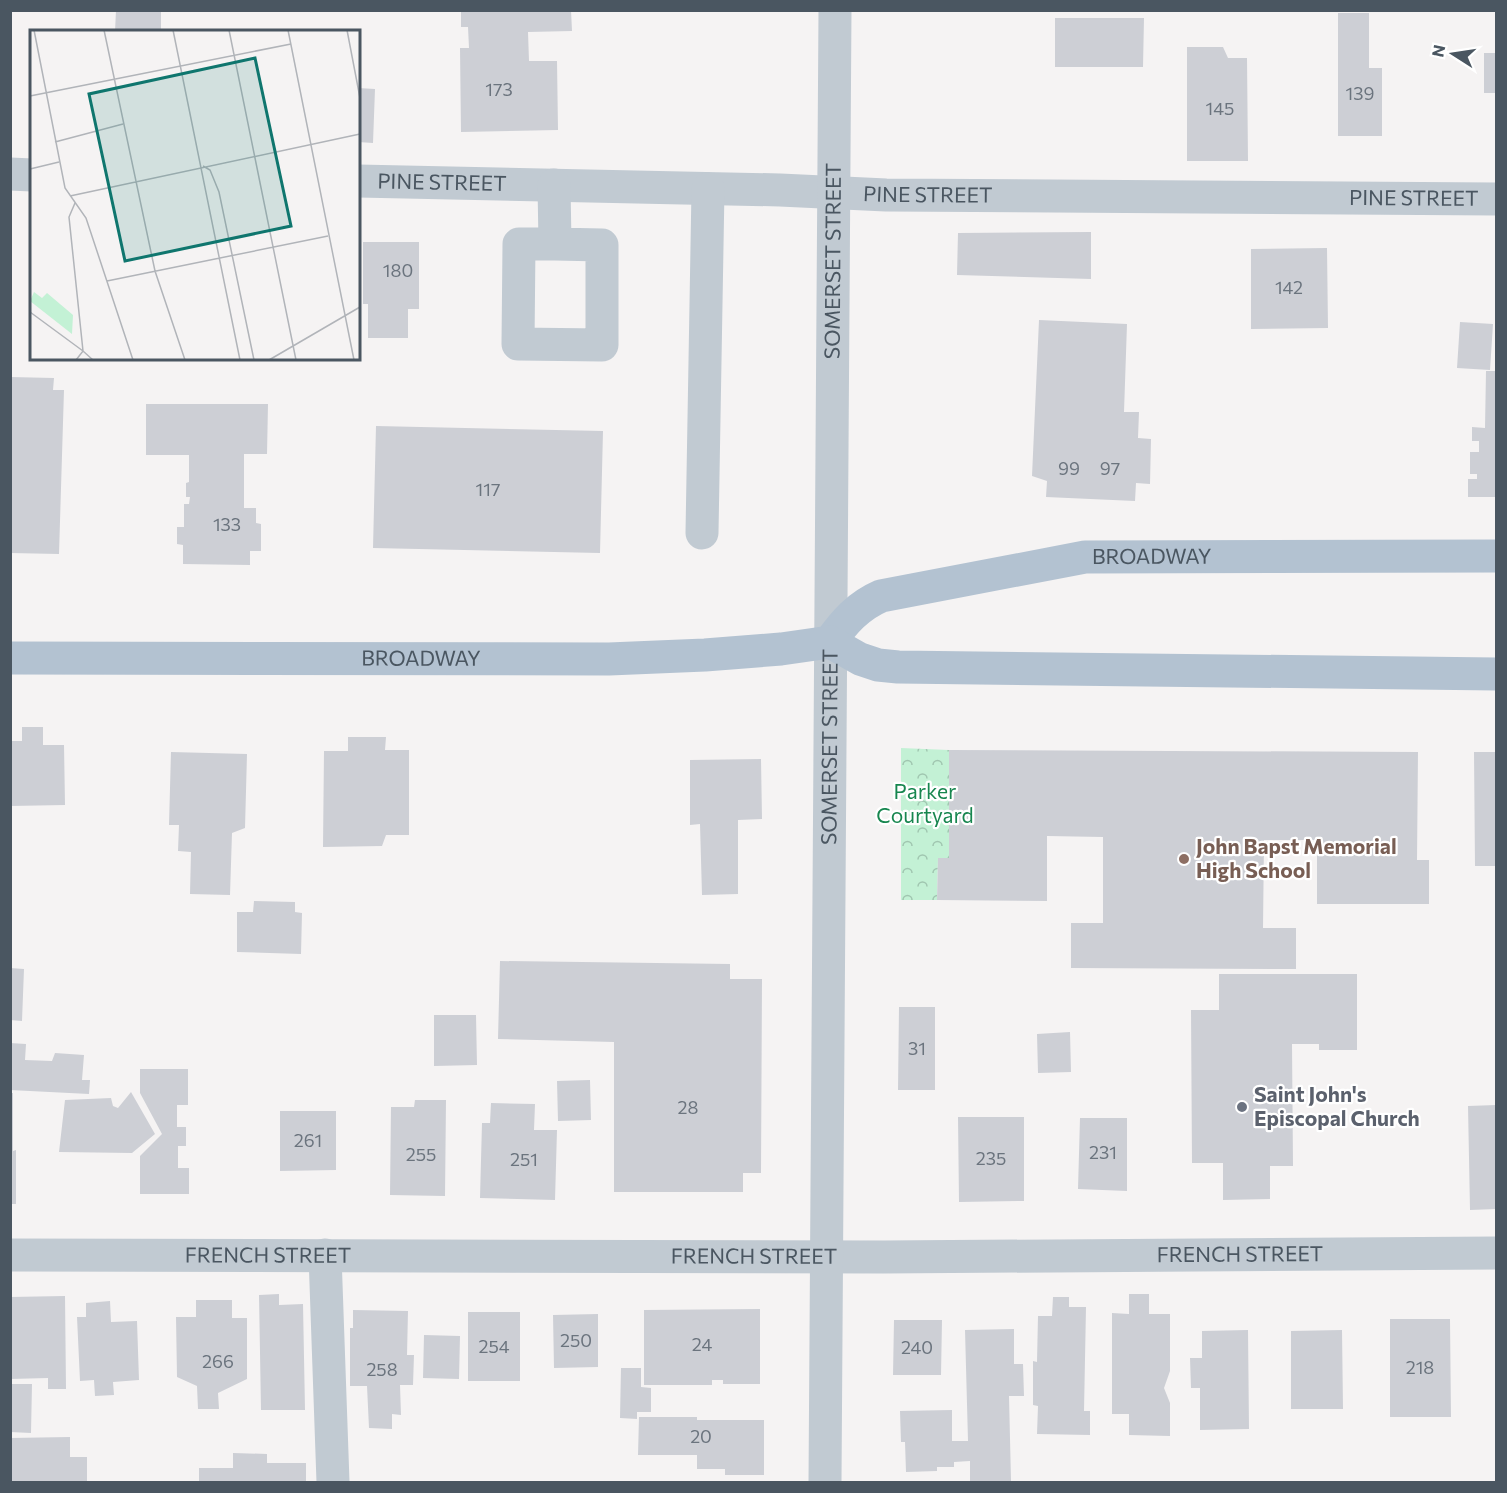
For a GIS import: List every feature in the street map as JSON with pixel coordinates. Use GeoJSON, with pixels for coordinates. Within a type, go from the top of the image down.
{"type":"FeatureCollection","features":[{"type":"Feature","properties":{"kind":"main road","name":"BROADWAY"},"geometry":{"type":"LineString","coordinates":[[10,658],[609,659],[705,655],[781,649],[830,642],[854,612],[867,602],[881,596],[1085,557],[1497,556]]}},
{"type":"Feature","properties":{"kind":"main road"},"geometry":{"type":"LineString","coordinates":[[830,642],[860,658],[898,667],[1497,674]]}},
{"type":"Feature","properties":{"kind":"street","name":"SOMERSET STREET"},"geometry":{"type":"LineString","coordinates":[[825,1482],[835,10]]}},
{"type":"Feature","properties":{"kind":"street"},"geometry":{"type":"LineString","coordinates":[[10,174],[30,175]]}},
{"type":"Feature","properties":{"kind":"street","name":"PINE STREET"},"geometry":{"type":"LineString","coordinates":[[360,182],[896,195],[1497,199]]}},
{"type":"Feature","properties":{"kind":"street"},"geometry":{"type":"LineString","coordinates":[[554,185],[555,244]]}},
{"type":"Feature","properties":{"kind":"street"},"geometry":{"type":"LineString","coordinates":[[702,533],[708,189]]}},
{"type":"Feature","properties":{"kind":"street","name":"FRENCH STREET"},"geometry":{"type":"LineString","coordinates":[[10,1255],[826,1257],[1497,1253]]}},
{"type":"Feature","properties":{"kind":"street"},"geometry":{"type":"LineString","coordinates":[[325,1255],[333,1482]]}},
{"type":"Feature","properties":{"kind":"green space","name":"Parker Courtyard"},"geometry":{"type":"Polygon","coordinates":[[[901,748],[949,750],[949,858],[938,858],[937,900],[901,900],[901,748]]]}},
{"type":"Feature","properties":{"kind":"building"},"geometry":{"type":"Polygon","coordinates":[[[116,10],[161,10],[161,30],[115,30],[116,10]]]}},
{"type":"Feature","properties":{"kind":"building"},"geometry":{"type":"Polygon","coordinates":[[[461,10],[571,10],[572,31],[528,32],[529,61],[557,61],[558,130],[461,132],[460,48],[469,48],[468,27],[461,27],[461,10]]]}},
{"type":"Feature","properties":{"kind":"building"},"geometry":{"type":"Polygon","coordinates":[[[1338,13],[1369,13],[1369,68],[1382,68],[1382,136],[1338,136],[1338,13]]]}},
{"type":"Feature","properties":{"kind":"building"},"geometry":{"type":"Polygon","coordinates":[[[1055,18],[1144,18],[1143,67],[1055,67],[1055,18]]]}},
{"type":"Feature","properties":{"kind":"building"},"geometry":{"type":"Polygon","coordinates":[[[1187,47],[1223,47],[1228,58],[1247,58],[1248,161],[1187,161],[1187,47]]]}},
{"type":"Feature","properties":{"kind":"building"},"geometry":{"type":"Polygon","coordinates":[[[1484,53],[1496,53],[1496,93],[1484,93],[1484,53]]]}},
{"type":"Feature","properties":{"kind":"building"},"geometry":{"type":"Polygon","coordinates":[[[360,88],[375,89],[373,143],[360,142],[360,88]]]}},
{"type":"Feature","properties":{"kind":"building"},"geometry":{"type":"Polygon","coordinates":[[[1091,232],[1091,279],[957,275],[958,233],[1091,232]]]}},
{"type":"Feature","properties":{"kind":"building"},"geometry":{"type":"Polygon","coordinates":[[[363,242],[419,242],[419,309],[408,309],[408,338],[368,338],[368,304],[363,304],[363,242]]]}},
{"type":"Feature","properties":{"kind":"building"},"geometry":{"type":"Polygon","coordinates":[[[1327,248],[1328,328],[1251,329],[1251,249],[1327,248]]]}},
{"type":"Feature","properties":{"kind":"building"},"geometry":{"type":"Polygon","coordinates":[[[1039,320],[1127,324],[1124,412],[1139,412],[1138,438],[1151,439],[1150,484],[1136,483],[1135,501],[1046,497],[1047,481],[1032,476],[1039,320]]]}},
{"type":"Feature","properties":{"kind":"building"},"geometry":{"type":"Polygon","coordinates":[[[1460,322],[1493,324],[1490,370],[1457,368],[1460,322]]]}},
{"type":"Feature","properties":{"kind":"building"},"geometry":{"type":"Polygon","coordinates":[[[1486,371],[1496,371],[1496,497],[1468,497],[1468,479],[1477,479],[1477,474],[1470,474],[1470,452],[1479,452],[1479,441],[1472,441],[1472,427],[1485,428],[1486,371]]]}},
{"type":"Feature","properties":{"kind":"building"},"geometry":{"type":"Polygon","coordinates":[[[10,377],[54,378],[53,390],[64,390],[59,554],[10,553],[10,377]]]}},
{"type":"Feature","properties":{"kind":"building"},"geometry":{"type":"Polygon","coordinates":[[[146,404],[268,404],[267,454],[244,454],[244,508],[256,508],[256,523],[261,524],[261,551],[250,551],[250,565],[183,564],[183,545],[177,544],[177,527],[184,527],[184,504],[189,504],[190,497],[186,497],[186,483],[189,482],[189,455],[146,455],[146,404]]]}},
{"type":"Feature","properties":{"kind":"building"},"geometry":{"type":"Polygon","coordinates":[[[376,426],[603,431],[600,553],[373,548],[376,426]]]}},
{"type":"Feature","properties":{"kind":"building"},"geometry":{"type":"Polygon","coordinates":[[[22,727],[43,727],[43,745],[64,745],[65,805],[10,806],[10,741],[22,741],[22,727]]]}},
{"type":"Feature","properties":{"kind":"building"},"geometry":{"type":"Polygon","coordinates":[[[348,737],[386,737],[385,750],[409,750],[409,835],[386,835],[382,846],[323,847],[324,751],[348,751],[348,737]]]}},
{"type":"Feature","properties":{"kind":"building","name":"John Bapst Memorial High School"},"geometry":{"type":"Polygon","coordinates":[[[949,750],[1418,752],[1417,860],[1429,860],[1429,904],[1317,904],[1317,840],[1264,840],[1263,928],[1296,928],[1296,969],[1071,968],[1071,923],[1103,923],[1103,837],[1047,836],[1047,901],[937,900],[938,858],[949,858],[949,750]]]}},
{"type":"Feature","properties":{"kind":"building"},"geometry":{"type":"Polygon","coordinates":[[[171,752],[247,754],[245,828],[232,833],[230,895],[190,894],[191,852],[178,851],[179,825],[169,825],[171,752]]]}},
{"type":"Feature","properties":{"kind":"building"},"geometry":{"type":"Polygon","coordinates":[[[1474,752],[1496,752],[1496,866],[1475,866],[1474,752]]]}},
{"type":"Feature","properties":{"kind":"building"},"geometry":{"type":"Polygon","coordinates":[[[761,759],[762,819],[738,820],[738,894],[702,895],[700,824],[690,825],[690,760],[761,759]]]}},
{"type":"Feature","properties":{"kind":"building"},"geometry":{"type":"Polygon","coordinates":[[[254,901],[295,902],[295,912],[302,913],[301,954],[237,952],[237,912],[253,912],[254,901]]]}},
{"type":"Feature","properties":{"kind":"building"},"geometry":{"type":"Polygon","coordinates":[[[500,961],[730,964],[730,979],[762,979],[761,1173],[743,1173],[743,1192],[614,1192],[614,1042],[498,1039],[500,961]]]}},
{"type":"Feature","properties":{"kind":"building"},"geometry":{"type":"Polygon","coordinates":[[[10,968],[24,969],[22,1021],[10,1020],[10,968]]]}},
{"type":"Feature","properties":{"kind":"building","name":"Saint John's Episcopal Church"},"geometry":{"type":"Polygon","coordinates":[[[1219,974],[1357,974],[1357,1050],[1319,1050],[1319,1044],[1292,1044],[1293,1166],[1270,1166],[1270,1199],[1223,1200],[1223,1163],[1192,1163],[1191,1010],[1219,1010],[1219,974]]]}},
{"type":"Feature","properties":{"kind":"building"},"geometry":{"type":"Polygon","coordinates":[[[899,1007],[935,1007],[935,1090],[898,1090],[899,1007]]]}},
{"type":"Feature","properties":{"kind":"building"},"geometry":{"type":"Polygon","coordinates":[[[434,1015],[476,1015],[477,1065],[434,1066],[434,1015]]]}},
{"type":"Feature","properties":{"kind":"building"},"geometry":{"type":"Polygon","coordinates":[[[1070,1032],[1071,1072],[1038,1073],[1037,1034],[1070,1032]]]}},
{"type":"Feature","properties":{"kind":"building"},"geometry":{"type":"Polygon","coordinates":[[[10,1043],[26,1044],[25,1060],[52,1061],[55,1053],[84,1055],[82,1080],[90,1080],[89,1094],[10,1090],[10,1043]]]}},
{"type":"Feature","properties":{"kind":"building"},"geometry":{"type":"Polygon","coordinates":[[[140,1069],[188,1069],[188,1105],[177,1105],[177,1127],[186,1127],[186,1146],[178,1146],[178,1168],[189,1168],[189,1194],[140,1194],[140,1156],[162,1134],[140,1093],[140,1069]]]}},
{"type":"Feature","properties":{"kind":"building"},"geometry":{"type":"Polygon","coordinates":[[[590,1080],[591,1120],[558,1121],[557,1081],[590,1080]]]}},
{"type":"Feature","properties":{"kind":"building"},"geometry":{"type":"Polygon","coordinates":[[[131,1092],[155,1134],[132,1153],[59,1152],[65,1100],[111,1098],[113,1106],[118,1108],[131,1092]]]}},
{"type":"Feature","properties":{"kind":"building"},"geometry":{"type":"Polygon","coordinates":[[[10,1093],[13,1093],[16,1204],[10,1204],[10,1093]]]}},
{"type":"Feature","properties":{"kind":"building"},"geometry":{"type":"Polygon","coordinates":[[[415,1100],[446,1100],[445,1196],[390,1195],[391,1107],[414,1107],[415,1100]]]}},
{"type":"Feature","properties":{"kind":"building"},"geometry":{"type":"Polygon","coordinates":[[[491,1103],[535,1104],[534,1130],[557,1130],[555,1200],[480,1198],[482,1123],[490,1123],[491,1103]]]}},
{"type":"Feature","properties":{"kind":"building"},"geometry":{"type":"Polygon","coordinates":[[[1496,1105],[1496,1209],[1470,1210],[1468,1106],[1496,1105]]]}},
{"type":"Feature","properties":{"kind":"building"},"geometry":{"type":"Polygon","coordinates":[[[280,1111],[336,1111],[336,1170],[280,1171],[280,1111]]]}},
{"type":"Feature","properties":{"kind":"building"},"geometry":{"type":"Polygon","coordinates":[[[958,1117],[1024,1117],[1024,1201],[959,1202],[958,1117]]]}},
{"type":"Feature","properties":{"kind":"building"},"geometry":{"type":"Polygon","coordinates":[[[1080,1118],[1127,1118],[1127,1191],[1078,1189],[1080,1118]]]}},
{"type":"Feature","properties":{"kind":"building"},"geometry":{"type":"Polygon","coordinates":[[[279,1294],[279,1305],[303,1304],[305,1410],[261,1410],[259,1295],[279,1294]]]}},
{"type":"Feature","properties":{"kind":"building"},"geometry":{"type":"Polygon","coordinates":[[[1129,1294],[1149,1294],[1149,1314],[1170,1314],[1170,1371],[1164,1388],[1170,1403],[1170,1436],[1129,1435],[1129,1414],[1112,1414],[1112,1313],[1129,1314],[1129,1294]]]}},
{"type":"Feature","properties":{"kind":"building"},"geometry":{"type":"Polygon","coordinates":[[[65,1296],[66,1389],[48,1389],[48,1378],[10,1379],[10,1297],[65,1296]]]}},
{"type":"Feature","properties":{"kind":"building"},"geometry":{"type":"Polygon","coordinates":[[[1053,1297],[1069,1297],[1069,1307],[1086,1307],[1084,1411],[1090,1411],[1090,1435],[1037,1434],[1038,1406],[1033,1405],[1033,1361],[1037,1362],[1038,1316],[1052,1316],[1053,1297]]]}},
{"type":"Feature","properties":{"kind":"building"},"geometry":{"type":"Polygon","coordinates":[[[196,1300],[232,1300],[232,1318],[247,1318],[247,1379],[218,1393],[219,1409],[198,1409],[197,1386],[177,1377],[176,1317],[196,1317],[196,1300]]]}},
{"type":"Feature","properties":{"kind":"building"},"geometry":{"type":"Polygon","coordinates":[[[110,1301],[111,1322],[137,1321],[139,1380],[113,1382],[114,1395],[95,1396],[94,1380],[80,1381],[77,1317],[86,1317],[86,1303],[110,1301]]]}},
{"type":"Feature","properties":{"kind":"building"},"geometry":{"type":"Polygon","coordinates":[[[760,1309],[760,1384],[723,1384],[723,1380],[712,1380],[712,1385],[644,1385],[644,1310],[760,1309]]]}},
{"type":"Feature","properties":{"kind":"building"},"geometry":{"type":"Polygon","coordinates":[[[353,1310],[408,1311],[407,1355],[414,1355],[413,1385],[400,1385],[401,1415],[392,1414],[392,1429],[369,1428],[367,1386],[350,1386],[350,1328],[353,1328],[353,1310]]]}},
{"type":"Feature","properties":{"kind":"building"},"geometry":{"type":"Polygon","coordinates":[[[468,1312],[520,1312],[520,1381],[468,1381],[468,1312]]]}},
{"type":"Feature","properties":{"kind":"building"},"geometry":{"type":"Polygon","coordinates":[[[598,1314],[598,1367],[554,1368],[553,1315],[598,1314]]]}},
{"type":"Feature","properties":{"kind":"building"},"geometry":{"type":"Polygon","coordinates":[[[1390,1319],[1450,1319],[1451,1417],[1390,1417],[1390,1319]]]}},
{"type":"Feature","properties":{"kind":"building"},"geometry":{"type":"Polygon","coordinates":[[[894,1320],[942,1320],[941,1375],[893,1375],[894,1320]]]}},
{"type":"Feature","properties":{"kind":"building"},"geometry":{"type":"Polygon","coordinates":[[[1014,1329],[1014,1364],[1023,1364],[1024,1396],[1009,1396],[1011,1481],[970,1481],[970,1461],[954,1462],[954,1467],[937,1467],[937,1471],[906,1472],[905,1442],[901,1442],[900,1411],[952,1410],[952,1441],[968,1441],[965,1330],[1014,1329]]]}},
{"type":"Feature","properties":{"kind":"building"},"geometry":{"type":"Polygon","coordinates":[[[1248,1330],[1249,1429],[1200,1430],[1200,1388],[1191,1388],[1190,1358],[1202,1358],[1202,1331],[1248,1330]]]}},
{"type":"Feature","properties":{"kind":"building"},"geometry":{"type":"Polygon","coordinates":[[[1342,1330],[1343,1409],[1291,1409],[1291,1331],[1342,1330]]]}},
{"type":"Feature","properties":{"kind":"building"},"geometry":{"type":"Polygon","coordinates":[[[424,1335],[460,1336],[459,1379],[423,1378],[424,1335]]]}},
{"type":"Feature","properties":{"kind":"building"},"geometry":{"type":"Polygon","coordinates":[[[621,1368],[641,1368],[641,1387],[651,1388],[651,1412],[637,1412],[637,1419],[620,1418],[621,1368]]]}},
{"type":"Feature","properties":{"kind":"building"},"geometry":{"type":"Polygon","coordinates":[[[10,1384],[32,1384],[31,1433],[10,1432],[10,1384]]]}},
{"type":"Feature","properties":{"kind":"building"},"geometry":{"type":"Polygon","coordinates":[[[639,1417],[764,1420],[764,1475],[725,1475],[725,1469],[697,1469],[697,1455],[638,1455],[639,1417]]]}},
{"type":"Feature","properties":{"kind":"building"},"geometry":{"type":"Polygon","coordinates":[[[70,1437],[70,1457],[87,1457],[87,1482],[10,1482],[10,1438],[70,1437]]]}},
{"type":"Feature","properties":{"kind":"building"},"geometry":{"type":"Polygon","coordinates":[[[233,1453],[267,1454],[267,1463],[306,1463],[306,1482],[199,1482],[199,1468],[233,1468],[233,1453]]]}},
{"type":"Feature","properties":{"kind":"place","name":"John Bapst Memorial High School"},"geometry":{"type":"Point","coordinates":[1184,859]}},
{"type":"Feature","properties":{"kind":"place","name":"Saint John's Episcopal Church"},"geometry":{"type":"Point","coordinates":[1242,1107]}}]}
